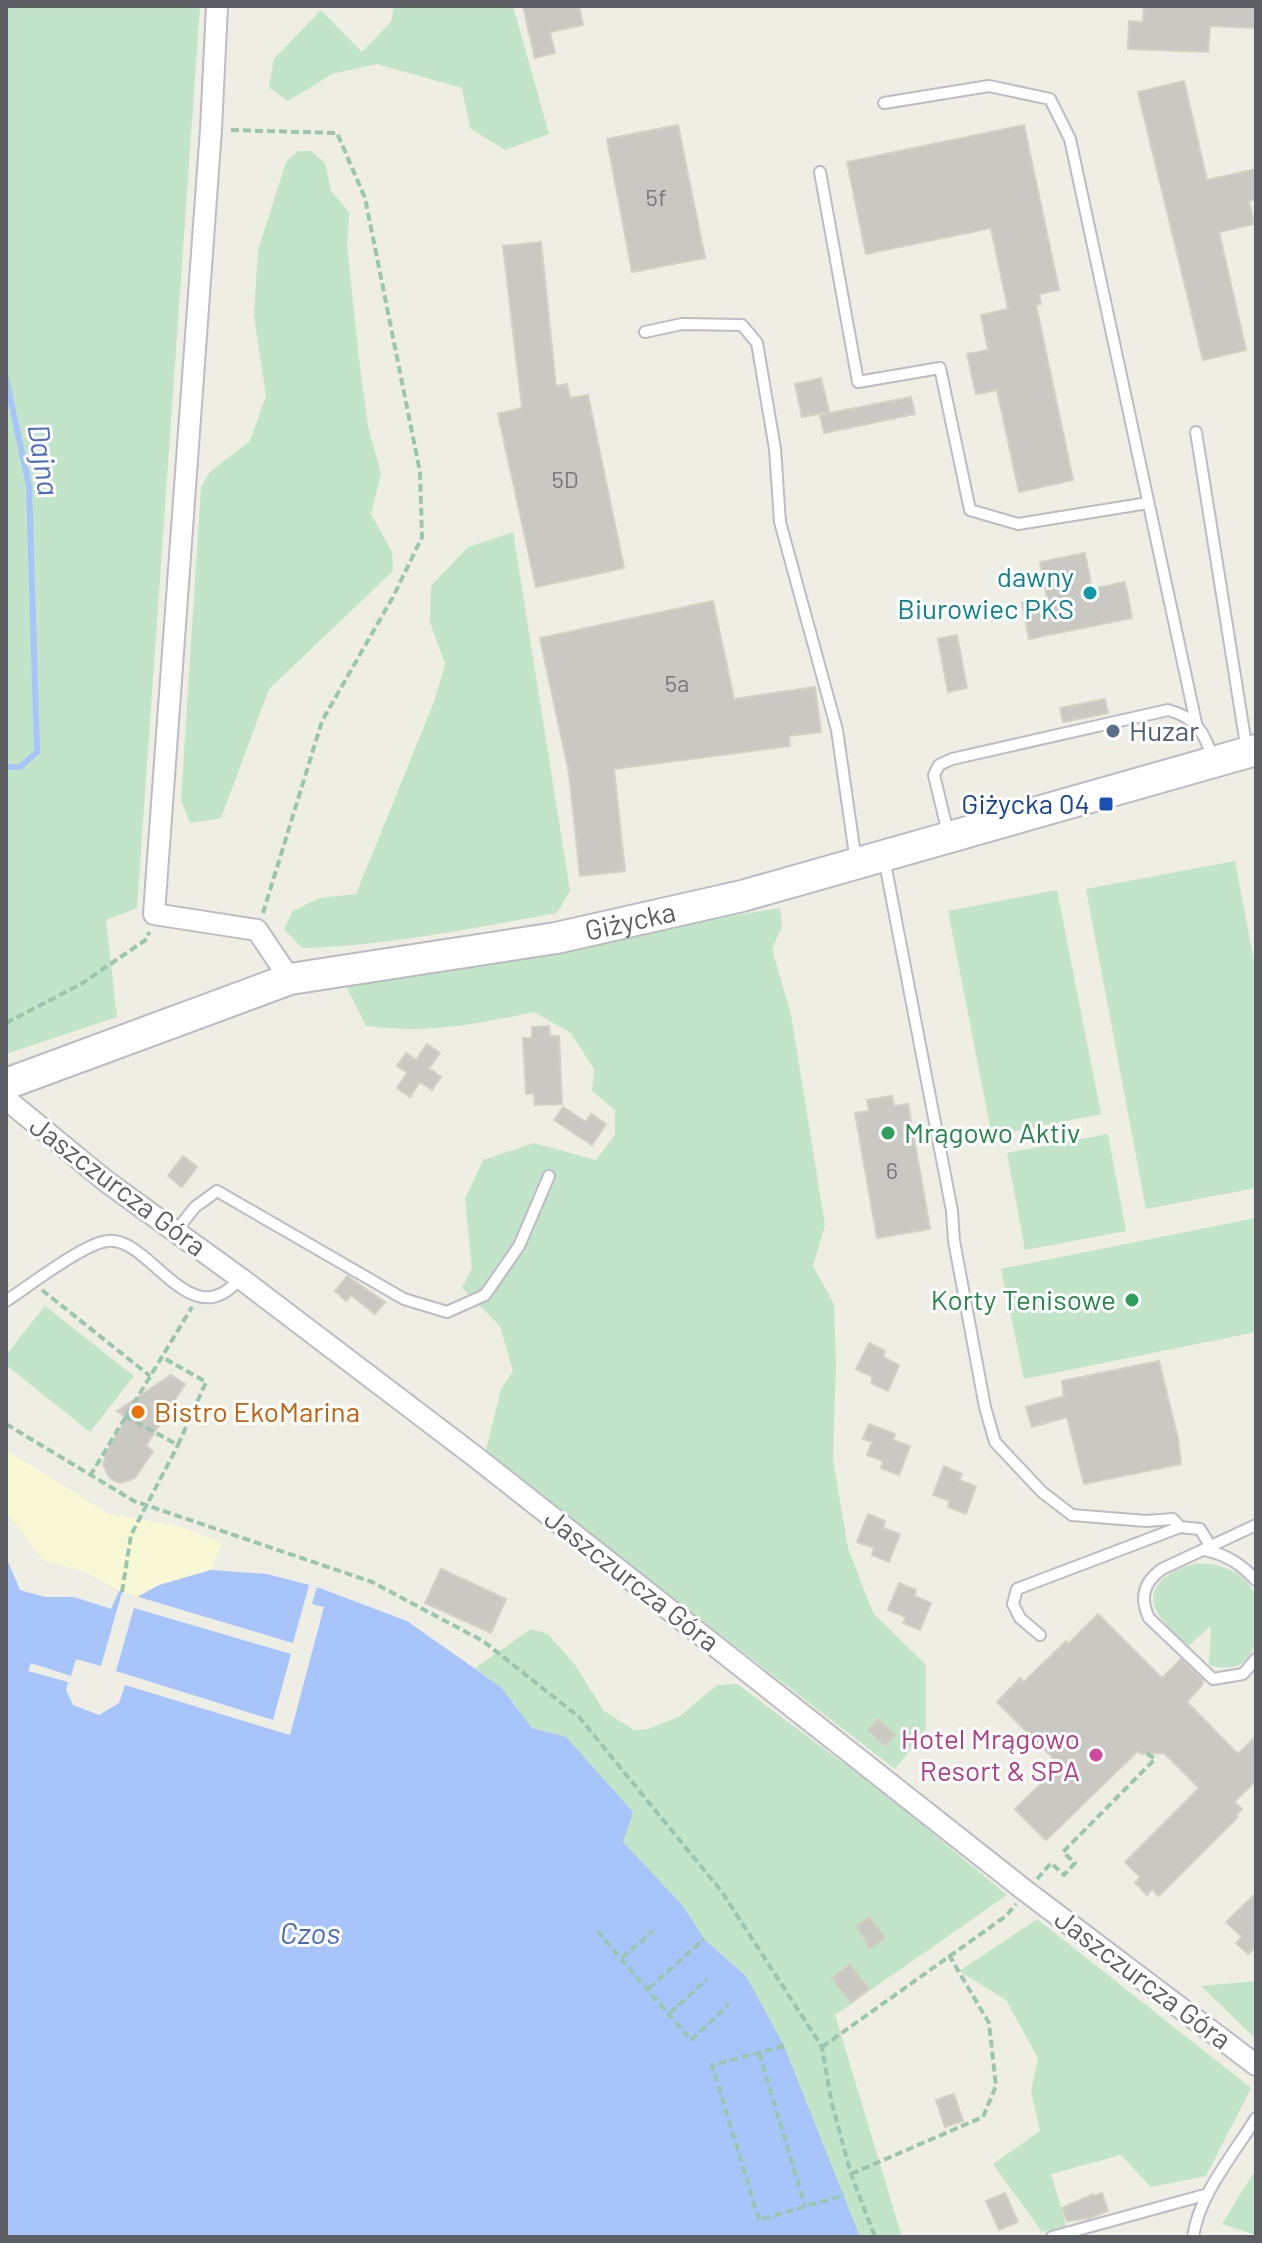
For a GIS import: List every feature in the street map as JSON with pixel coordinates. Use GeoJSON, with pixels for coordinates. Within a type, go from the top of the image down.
{"type":"FeatureCollection","features":[{"type":"Feature","properties":{"kind":"street"},"geometry":{"type":"LineString","coordinates":[[217,6],[211,129],[154,914],[257,930],[290,979]]}},
{"type":"Feature","properties":{"kind":"street","name":"Giżycka"},"geometry":{"type":"LineString","coordinates":[[6,1084],[290,979],[556,938],[742,896],[1252,752]]}},
{"type":"Feature","properties":{"kind":"street","name":"Jaszczurcza Góra"},"geometry":{"type":"LineString","coordinates":[[6,1099],[107,1182],[240,1278],[609,1561],[1027,1892],[1256,2065]]}},
{"type":"Feature","properties":{"kind":"lane"},"geometry":{"type":"LineString","coordinates":[[884,103],[989,86],[1050,99],[1070,139],[1196,723],[1208,741],[1214,762]]}},
{"type":"Feature","properties":{"kind":"lane"},"geometry":{"type":"LineString","coordinates":[[820,172],[858,382],[940,368],[970,510],[1018,524],[1148,503]]}},
{"type":"Feature","properties":{"kind":"lane"},"geometry":{"type":"LineString","coordinates":[[645,332],[682,324],[742,325],[757,343],[775,449],[780,522],[870,860],[896,908],[950,1196],[954,1241],[985,1407],[995,1442],[1042,1492],[1072,1515],[1146,1521],[1173,1519],[1180,1527]]}},
{"type":"Feature","properties":{"kind":"lane"},"geometry":{"type":"LineString","coordinates":[[1196,432],[1252,752]]}},
{"type":"Feature","properties":{"kind":"lane"},"geometry":{"type":"LineString","coordinates":[[949,837],[934,775],[939,765],[952,759],[1168,710],[1196,723]]}},
{"type":"Feature","properties":{"kind":"lane"},"geometry":{"type":"LineString","coordinates":[[176,1231],[195,1207],[217,1191],[404,1299],[447,1312],[485,1295],[519,1246],[549,1176]]}},
{"type":"Feature","properties":{"kind":"lane"},"geometry":{"type":"LineString","coordinates":[[6,1301],[90,1247],[108,1241],[123,1243],[187,1292],[207,1297],[230,1289],[240,1278]]}},
{"type":"Feature","properties":{"kind":"lane"},"geometry":{"type":"LineString","coordinates":[[1256,1525],[1162,1569],[1150,1577],[1144,1593],[1144,1607],[1149,1618],[1213,1679],[1243,1674],[1256,1659]]}},
{"type":"Feature","properties":{"kind":"lane"},"geometry":{"type":"LineString","coordinates":[[1040,1635],[1020,1618],[1013,1604],[1017,1589],[1180,1527],[1200,1529],[1208,1549],[1241,1564],[1256,1580]]}},
{"type":"Feature","properties":{"kind":"lane"},"geometry":{"type":"LineString","coordinates":[[1193,2237],[1208,2194],[1256,2118]]}},
{"type":"Feature","properties":{"kind":"lane"},"geometry":{"type":"LineString","coordinates":[[1052,2237],[1208,2194]]}},
{"type":"Feature","properties":{"kind":"path"},"geometry":{"type":"LineString","coordinates":[[211,129],[337,133],[365,198],[420,472],[422,537],[394,595],[322,721],[257,930]]}},
{"type":"Feature","properties":{"kind":"path"},"geometry":{"type":"LineString","coordinates":[[6,1023],[81,984],[147,939],[154,914]]}},
{"type":"Feature","properties":{"kind":"path"},"geometry":{"type":"LineString","coordinates":[[33,1283],[150,1376]]}},
{"type":"Feature","properties":{"kind":"path"},"geometry":{"type":"LineString","coordinates":[[90,1476],[199,1295]]}},
{"type":"Feature","properties":{"kind":"path"},"geometry":{"type":"LineString","coordinates":[[122,1592],[131,1535],[178,1445],[206,1382],[162,1357]]}},
{"type":"Feature","properties":{"kind":"path"},"geometry":{"type":"LineString","coordinates":[[125,1416],[178,1445]]}},
{"type":"Feature","properties":{"kind":"path"},"geometry":{"type":"LineString","coordinates":[[6,1424],[90,1476],[146,1505],[372,1582],[483,1641],[579,1717],[722,1892],[822,2047],[831,2100],[851,2174],[875,2237]]}},
{"type":"Feature","properties":{"kind":"path"},"geometry":{"type":"LineString","coordinates":[[1041,1874],[1051,1863],[1064,1875],[1075,1863],[1063,1852],[1155,1759],[1146,1753]]}},
{"type":"Feature","properties":{"kind":"path"},"geometry":{"type":"LineString","coordinates":[[822,2047],[1006,1916]]}},
{"type":"Feature","properties":{"kind":"path"},"geometry":{"type":"LineString","coordinates":[[597,1931],[691,2040],[729,2004]]}},
{"type":"Feature","properties":{"kind":"path"},"geometry":{"type":"LineString","coordinates":[[622,1958],[653,1931]]}},
{"type":"Feature","properties":{"kind":"path"},"geometry":{"type":"LineString","coordinates":[[649,1988],[704,1939]]}},
{"type":"Feature","properties":{"kind":"path"},"geometry":{"type":"LineString","coordinates":[[851,2174],[983,2117],[996,2086],[989,2023],[949,1955]]}},
{"type":"Feature","properties":{"kind":"path"},"geometry":{"type":"LineString","coordinates":[[670,2013],[707,1979]]}},
{"type":"Feature","properties":{"kind":"path"},"geometry":{"type":"LineString","coordinates":[[784,2046],[712,2065],[759,2220],[844,2195]]}},
{"type":"Feature","properties":{"kind":"path"},"geometry":{"type":"LineString","coordinates":[[759,2053],[805,2206]]}},
{"type":"Feature","properties":{"kind":"shaded area"},"geometry":{"type":"Polygon","coordinates":[[[6,6],[200,6],[137,908],[106,920],[117,1017],[6,1054],[6,6]]]}},
{"type":"Feature","properties":{"kind":"shaded area"},"geometry":{"type":"Polygon","coordinates":[[[394,6],[513,6],[549,134],[505,150],[470,128],[462,88],[377,64],[332,74],[288,101],[269,88],[274,59],[321,10],[362,52],[391,22],[394,6]]]}},
{"type":"Feature","properties":{"kind":"shaded area"},"geometry":{"type":"Polygon","coordinates":[[[298,151],[311,151],[325,163],[331,191],[349,212],[347,246],[360,368],[368,426],[381,474],[371,514],[392,552],[393,571],[269,689],[221,818],[190,823],[181,800],[201,487],[210,472],[250,441],[266,396],[254,316],[258,250],[286,162],[298,151]]]}},
{"type":"Feature","properties":{"kind":"shaded area"},"geometry":{"type":"Polygon","coordinates":[[[513,532],[570,891],[557,913],[398,940],[302,948],[284,929],[293,911],[319,898],[356,894],[434,702],[445,664],[430,622],[431,586],[468,547],[513,532]]]}},
{"type":"Feature","properties":{"kind":"shaded area"},"geometry":{"type":"Polygon","coordinates":[[[1235,861],[1256,972],[1256,1188],[1146,1209],[1086,889],[1235,861]]]}},
{"type":"Feature","properties":{"kind":"shaded area"},"geometry":{"type":"Polygon","coordinates":[[[1057,890],[1101,1114],[992,1136],[948,911],[1057,890]]]}},
{"type":"Feature","properties":{"kind":"shaded area"},"geometry":{"type":"Polygon","coordinates":[[[780,908],[782,926],[772,949],[791,1015],[825,1225],[813,1266],[834,1304],[833,1460],[848,1548],[873,1613],[926,1665],[926,1729],[895,1769],[485,1454],[501,1389],[513,1371],[500,1326],[462,1288],[472,1268],[465,1199],[483,1160],[534,1143],[596,1160],[615,1135],[615,1110],[592,1091],[594,1069],[571,1033],[534,1012],[451,1027],[410,1029],[366,1026],[346,986],[564,952],[780,908]]]}},
{"type":"Feature","properties":{"kind":"shaded area"},"geometry":{"type":"Polygon","coordinates":[[[1108,1134],[1126,1231],[1025,1250],[1007,1153],[1108,1134]]]}},
{"type":"Feature","properties":{"kind":"shaded area","name":"Korty Tenisowe"},"geometry":{"type":"Polygon","coordinates":[[[1256,1218],[1256,1332],[1024,1379],[1001,1269],[1256,1218]]]}},
{"type":"Feature","properties":{"kind":"shaded area"},"geometry":{"type":"Polygon","coordinates":[[[45,1306],[134,1376],[90,1432],[6,1365],[6,1355],[45,1306]]]}},
{"type":"Feature","properties":{"kind":"shaded area"},"geometry":{"type":"Polygon","coordinates":[[[1197,1563],[1234,1571],[1253,1590],[1256,1635],[1251,1653],[1237,1666],[1209,1665],[1211,1626],[1188,1646],[1155,1608],[1153,1599],[1159,1583],[1173,1572],[1197,1563]]]}},
{"type":"Feature","properties":{"kind":"shaded area"},"geometry":{"type":"Polygon","coordinates":[[[531,1629],[548,1634],[575,1665],[604,1711],[634,1730],[649,1729],[680,1716],[717,1685],[737,1684],[889,1797],[1007,1895],[835,2015],[902,2237],[860,2237],[746,1976],[704,1939],[684,1907],[622,1842],[566,1737],[532,1728],[501,1687],[475,1668],[531,1629]]]}},
{"type":"Feature","properties":{"kind":"shaded area"},"geometry":{"type":"Polygon","coordinates":[[[1037,1919],[1251,2088],[1206,2176],[1151,2187],[1121,2155],[1051,2174],[1067,2228],[1042,2232],[993,2164],[1040,2131],[1031,2091],[1038,2058],[1006,2000],[959,1971],[1037,1919]]]}},
{"type":"Feature","properties":{"kind":"shaded area"},"geometry":{"type":"Polygon","coordinates":[[[1256,1981],[1256,2039],[1201,1986],[1256,1981]]]}},
{"type":"Feature","properties":{"kind":"shaded area"},"geometry":{"type":"Polygon","coordinates":[[[1256,2169],[1256,2235],[1222,2224],[1256,2169]]]}},
{"type":"Feature","properties":{"kind":"sand"},"geometry":{"type":"Polygon","coordinates":[[[6,1450],[109,1514],[183,1527],[222,1543],[211,1570],[159,1585],[137,1597],[119,1591],[88,1573],[43,1560],[6,1511],[6,1450]]]}},
{"type":"Feature","properties":{"kind":"water","name":"Czos"},"geometry":{"type":"Polygon","coordinates":[[[6,1557],[20,1590],[45,1597],[74,1597],[111,1609],[119,1591],[137,1597],[159,1585],[211,1570],[267,1574],[317,1587],[407,1621],[501,1687],[532,1728],[566,1737],[633,1812],[623,1842],[684,1907],[704,1939],[746,1976],[784,2046],[860,2237],[6,2237],[6,1557]]]}},
{"type":"Feature","properties":{"kind":"pier"},"geometry":{"type":"Polygon","coordinates":[[[309,1585],[317,1587],[312,1604],[324,1607],[290,1735],[125,1685],[119,1703],[99,1715],[73,1705],[66,1690],[68,1682],[28,1671],[31,1663],[71,1676],[76,1659],[101,1666],[122,1592],[293,1643],[309,1585]],[[134,1608],[116,1671],[273,1720],[291,1654],[134,1608]]]}},
{"type":"Feature","properties":{"kind":"building"},"geometry":{"type":"Polygon","coordinates":[[[523,6],[579,6],[583,25],[550,32],[555,53],[535,58],[523,6]]]}},
{"type":"Feature","properties":{"kind":"building"},"geometry":{"type":"Polygon","coordinates":[[[1144,6],[1256,6],[1256,28],[1210,26],[1208,52],[1128,49],[1129,21],[1143,22],[1144,6]]]}},
{"type":"Feature","properties":{"kind":"building"},"geometry":{"type":"Polygon","coordinates":[[[1184,81],[1207,180],[1256,169],[1256,199],[1249,201],[1254,224],[1219,232],[1246,350],[1203,360],[1138,92],[1184,81]]]}},
{"type":"Feature","properties":{"kind":"building"},"geometry":{"type":"Polygon","coordinates":[[[678,125],[705,258],[632,272],[607,139],[678,125]]]}},
{"type":"Feature","properties":{"kind":"building"},"geometry":{"type":"Polygon","coordinates":[[[1024,125],[1059,290],[1039,294],[1041,304],[1036,305],[1073,480],[1019,492],[997,390],[976,394],[967,354],[988,350],[981,315],[1008,309],[991,228],[866,254],[847,162],[1024,125]]]}},
{"type":"Feature","properties":{"kind":"building"},"geometry":{"type":"Polygon","coordinates":[[[541,242],[556,386],[567,384],[570,398],[588,395],[624,568],[536,587],[498,414],[522,408],[503,246],[541,242]]]}},
{"type":"Feature","properties":{"kind":"building"},"geometry":{"type":"Polygon","coordinates":[[[821,378],[829,412],[802,417],[795,384],[821,378]]]}},
{"type":"Feature","properties":{"kind":"building"},"geometry":{"type":"Polygon","coordinates":[[[911,397],[915,414],[824,433],[820,415],[911,397]]]}},
{"type":"Feature","properties":{"kind":"building","name":"dawny Biurowiec PKS"},"geometry":{"type":"Polygon","coordinates":[[[1085,553],[1092,589],[1125,582],[1132,618],[1029,639],[1022,603],[1047,598],[1040,562],[1085,553]]]}},
{"type":"Feature","properties":{"kind":"building"},"geometry":{"type":"Polygon","coordinates":[[[713,601],[734,699],[815,687],[821,732],[789,736],[790,746],[614,769],[625,871],[580,876],[569,773],[540,638],[713,601]]]}},
{"type":"Feature","properties":{"kind":"building"},"geometry":{"type":"Polygon","coordinates":[[[957,635],[967,688],[948,692],[938,639],[957,635]]]}},
{"type":"Feature","properties":{"kind":"building"},"geometry":{"type":"Polygon","coordinates":[[[1105,699],[1108,713],[1063,722],[1060,708],[1105,699]]]}},
{"type":"Feature","properties":{"kind":"building"},"geometry":{"type":"Polygon","coordinates":[[[549,1026],[550,1036],[559,1036],[562,1104],[535,1105],[534,1093],[526,1094],[523,1038],[532,1038],[532,1027],[549,1026]]]}},
{"type":"Feature","properties":{"kind":"building"},"geometry":{"type":"Polygon","coordinates":[[[427,1044],[440,1053],[429,1068],[441,1077],[432,1090],[420,1082],[410,1097],[397,1088],[407,1073],[397,1066],[406,1053],[416,1060],[427,1044]]]}},
{"type":"Feature","properties":{"kind":"building"},"geometry":{"type":"Polygon","coordinates":[[[892,1096],[894,1106],[908,1104],[930,1229],[877,1238],[855,1113],[869,1111],[867,1100],[892,1096]]]}},
{"type":"Feature","properties":{"kind":"building"},"geometry":{"type":"Polygon","coordinates":[[[563,1107],[586,1122],[591,1114],[606,1124],[592,1145],[554,1120],[563,1107]]]}},
{"type":"Feature","properties":{"kind":"building"},"geometry":{"type":"Polygon","coordinates":[[[183,1156],[197,1167],[182,1187],[168,1176],[183,1156]]]}},
{"type":"Feature","properties":{"kind":"building"},"geometry":{"type":"Polygon","coordinates":[[[347,1276],[385,1302],[375,1314],[351,1295],[346,1301],[335,1291],[347,1276]]]}},
{"type":"Feature","properties":{"kind":"building"},"geometry":{"type":"Polygon","coordinates":[[[869,1343],[885,1351],[883,1357],[899,1365],[888,1391],[871,1383],[873,1377],[856,1369],[869,1343]]]}},
{"type":"Feature","properties":{"kind":"building"},"geometry":{"type":"Polygon","coordinates":[[[1159,1361],[1181,1464],[1084,1484],[1067,1417],[1032,1427],[1026,1407],[1064,1396],[1062,1381],[1159,1361]]]}},
{"type":"Feature","properties":{"kind":"building"},"geometry":{"type":"Polygon","coordinates":[[[171,1375],[185,1384],[146,1446],[153,1451],[135,1478],[121,1483],[115,1481],[103,1465],[107,1451],[127,1418],[117,1411],[171,1375]]]}},
{"type":"Feature","properties":{"kind":"building"},"geometry":{"type":"Polygon","coordinates":[[[869,1424],[895,1434],[893,1440],[910,1446],[899,1475],[881,1468],[883,1461],[867,1455],[872,1442],[863,1439],[869,1424]]]}},
{"type":"Feature","properties":{"kind":"building"},"geometry":{"type":"Polygon","coordinates":[[[944,1466],[962,1474],[959,1480],[976,1486],[966,1514],[948,1507],[950,1501],[933,1495],[944,1466]]]}},
{"type":"Feature","properties":{"kind":"building"},"geometry":{"type":"Polygon","coordinates":[[[868,1514],[885,1521],[883,1528],[900,1534],[889,1562],[872,1555],[874,1548],[857,1542],[868,1514]]]}},
{"type":"Feature","properties":{"kind":"building"},"geometry":{"type":"Polygon","coordinates":[[[441,1569],[506,1599],[491,1633],[425,1603],[441,1569]]]}},
{"type":"Feature","properties":{"kind":"building"},"geometry":{"type":"Polygon","coordinates":[[[899,1583],[916,1590],[914,1596],[931,1603],[920,1630],[903,1623],[906,1617],[888,1610],[899,1583]]]}},
{"type":"Feature","properties":{"kind":"building","name":"Hotel Mrągowo Resort & SPA"},"geometry":{"type":"Polygon","coordinates":[[[1098,1614],[1162,1678],[1181,1659],[1203,1680],[1187,1702],[1238,1754],[1256,1736],[1256,1781],[1234,1802],[1242,1809],[1236,1815],[1238,1817],[1159,1896],[1152,1889],[1147,1895],[1135,1883],[1140,1877],[1125,1862],[1199,1788],[1164,1753],[1141,1754],[1138,1751],[1046,1840],[1015,1809],[1060,1765],[997,1702],[1020,1678],[1024,1682],[1098,1614]]]}},
{"type":"Feature","properties":{"kind":"building"},"geometry":{"type":"Polygon","coordinates":[[[878,1719],[895,1735],[885,1746],[868,1730],[878,1719]]]}},
{"type":"Feature","properties":{"kind":"building"},"geometry":{"type":"Polygon","coordinates":[[[1256,1893],[1256,1951],[1254,1949],[1248,1954],[1236,1943],[1242,1937],[1226,1922],[1256,1893]]]}},
{"type":"Feature","properties":{"kind":"building"},"geometry":{"type":"Polygon","coordinates":[[[870,1917],[885,1938],[869,1949],[857,1925],[870,1917]]]}},
{"type":"Feature","properties":{"kind":"building"},"geometry":{"type":"Polygon","coordinates":[[[850,1964],[869,1989],[851,2003],[832,1978],[850,1964]]]}},
{"type":"Feature","properties":{"kind":"building"},"geometry":{"type":"Polygon","coordinates":[[[954,2094],[963,2121],[945,2127],[936,2100],[954,2094]]]}},
{"type":"Feature","properties":{"kind":"building"},"geometry":{"type":"Polygon","coordinates":[[[1005,2193],[1018,2222],[999,2230],[986,2201],[1005,2193]]]}},
{"type":"Feature","properties":{"kind":"building"},"geometry":{"type":"Polygon","coordinates":[[[1102,2193],[1108,2211],[1090,2218],[1067,2221],[1062,2208],[1102,2193]]]}},
{"type":"Feature","properties":{"kind":"waterway","name":"Dajna"},"geometry":{"type":"LineString","coordinates":[[6,378],[29,486],[37,752],[20,767],[6,767]]}},
{"type":"Feature","properties":{"kind":"place","name":"dawny Biurowiec PKS"},"geometry":{"type":"Point","coordinates":[1090,593]}},
{"type":"Feature","properties":{"kind":"place","name":"Huzar"},"geometry":{"type":"Point","coordinates":[1113,731]}},
{"type":"Feature","properties":{"kind":"place","name":"Giżycka 04"},"geometry":{"type":"Point","coordinates":[1106,804]}},
{"type":"Feature","properties":{"kind":"place","name":"Mrągowo Aktiv"},"geometry":{"type":"Point","coordinates":[888,1133]}},
{"type":"Feature","properties":{"kind":"place","name":"Korty Tenisowe"},"geometry":{"type":"Point","coordinates":[1132,1300]}},
{"type":"Feature","properties":{"kind":"place","name":"Bistro EkoMarina"},"geometry":{"type":"Point","coordinates":[138,1412]}},
{"type":"Feature","properties":{"kind":"place","name":"Hotel Mrągowo Resort & SPA"},"geometry":{"type":"Point","coordinates":[1096,1755]}}]}
